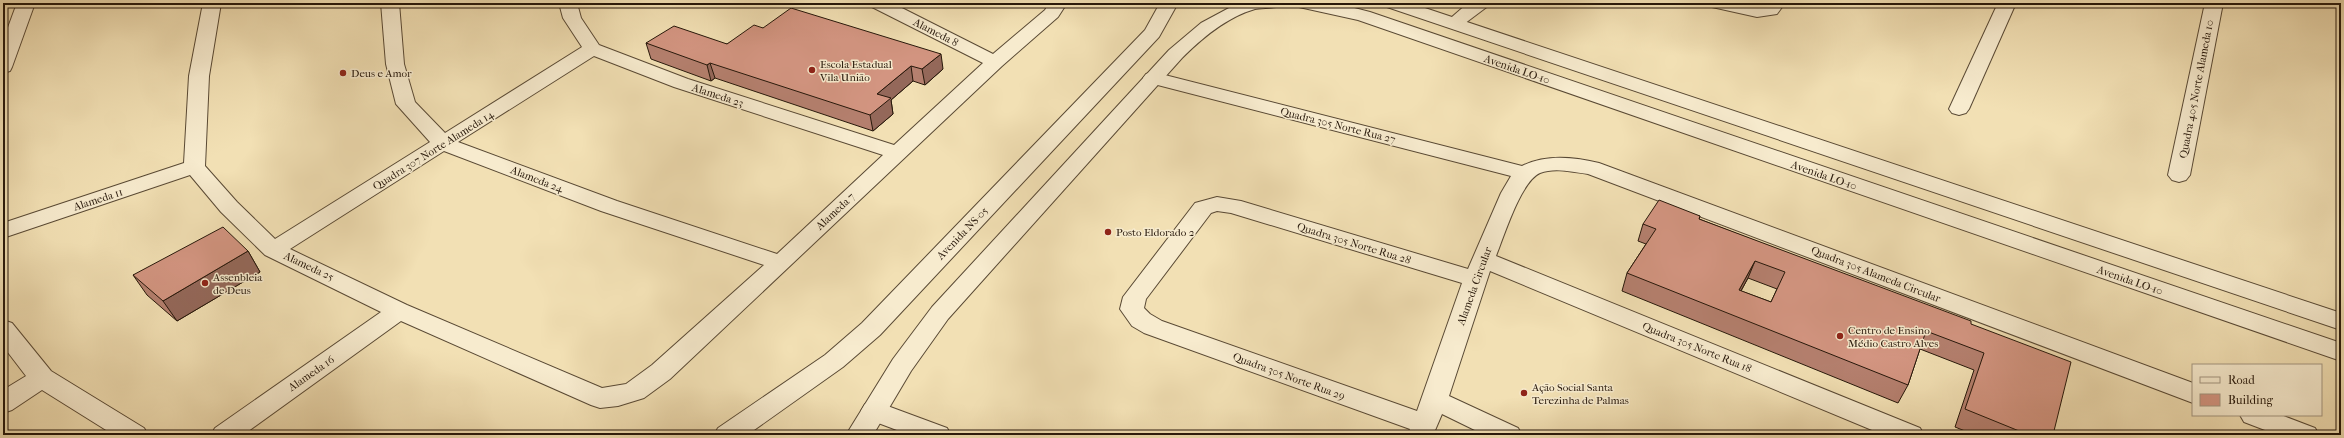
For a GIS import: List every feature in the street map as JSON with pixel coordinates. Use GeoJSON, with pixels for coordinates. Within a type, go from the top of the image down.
{"type":"FeatureCollection","features":[{"type":"Feature","properties":{"kind":"street"},"geometry":{"type":"LineString","coordinates":[[4,61],[26,3]]}},
{"type":"Feature","properties":{"kind":"street"},"geometry":{"type":"LineString","coordinates":[[194,168],[199,76],[212,3]]}},
{"type":"Feature","properties":{"kind":"street","name":"Alameda 24"},"geometry":{"type":"LineString","coordinates":[[390,3],[395,64],[406,104],[444,144],[609,206],[781,263]]}},
{"type":"Feature","properties":{"kind":"street"},"geometry":{"type":"LineString","coordinates":[[568,3],[572,18],[592,50]]}},
{"type":"Feature","properties":{"kind":"street","name":"Alameda 8"},"geometry":{"type":"LineString","coordinates":[[878,3],[995,62]]}},
{"type":"Feature","properties":{"kind":"street","name":"Alameda 7"},"geometry":{"type":"LineString","coordinates":[[600,398],[618,396],[635,391],[648,382],[781,263],[995,62],[1052,13],[1058,3]]}},
{"type":"Feature","properties":{"kind":"street","name":"Avenida NS-05"},"geometry":{"type":"LineString","coordinates":[[727,435],[834,361],[871,329],[1153,33],[1169,3]]}},
{"type":"Feature","properties":{"kind":"street"},"geometry":{"type":"LineString","coordinates":[[1221,3],[1260,4]]}},
{"type":"Feature","properties":{"kind":"street","name":"Avenida LO-10"},"geometry":{"type":"LineString","coordinates":[[1305,3],[1326,6],[1364,16],[2341,352]]}},
{"type":"Feature","properties":{"kind":"street","name":"Avenida LO-10"},"geometry":{"type":"LineString","coordinates":[[1393,3],[2341,322]]}},
{"type":"Feature","properties":{"kind":"street"},"geometry":{"type":"LineString","coordinates":[[1718,3],[1757,12],[1771,10],[1776,3]]}},
{"type":"Feature","properties":{"kind":"street"},"geometry":{"type":"LineString","coordinates":[[1959,109],[2007,3]]}},
{"type":"Feature","properties":{"kind":"street","name":"Quadra 405 Norte Alameda 10"},"geometry":{"type":"LineString","coordinates":[[2179,175],[2214,3]]}},
{"type":"Feature","properties":{"kind":"street"},"geometry":{"type":"LineString","coordinates":[[859,435],[902,365],[949,304],[1182,46],[1205,27],[1260,4]]}},
{"type":"Feature","properties":{"kind":"street"},"geometry":{"type":"LineString","coordinates":[[1454,23],[1477,6]]}},
{"type":"Feature","properties":{"kind":"street","name":"Quadra 307 Norte Alameda 14"},"geometry":{"type":"LineString","coordinates":[[273,250],[592,50]]}},
{"type":"Feature","properties":{"kind":"street","name":"Alameda 23"},"geometry":{"type":"LineString","coordinates":[[592,50],[680,83],[897,153]]}},
{"type":"Feature","properties":{"kind":"street","name":"Quadra 305 Norte Rua 27"},"geometry":{"type":"LineString","coordinates":[[1153,78],[1524,173]]}},
{"type":"Feature","properties":{"kind":"street","name":"Quadra 305 Alameda Circular"},"geometry":{"type":"LineString","coordinates":[[1524,173],[1536,167],[1558,164],[1592,168],[2192,393]]}},
{"type":"Feature","properties":{"kind":"street","name":"Alameda 11"},"geometry":{"type":"LineString","coordinates":[[3,231],[194,168]]}},
{"type":"Feature","properties":{"kind":"street","name":"Alameda 25"},"geometry":{"type":"LineString","coordinates":[[194,168],[229,207],[273,250],[399,310],[600,398]]}},
{"type":"Feature","properties":{"kind":"street","name":"Alameda Circular"},"geometry":{"type":"LineString","coordinates":[[1422,430],[1435,400],[1479,269],[1512,193],[1524,173]]}},
{"type":"Feature","properties":{"kind":"street","name":"Quadra 305 Norte Rua 28"},"geometry":{"type":"LineString","coordinates":[[1154,327],[1140,320],[1132,308],[1135,298],[1142,286],[1203,208],[1217,204],[1233,206],[1479,269]]}},
{"type":"Feature","properties":{"kind":"street","name":"Quadra 305 Norte Rua 18"},"geometry":{"type":"LineString","coordinates":[[1479,269],[1911,435]]}},
{"type":"Feature","properties":{"kind":"street","name":"Alameda 16"},"geometry":{"type":"LineString","coordinates":[[224,435],[399,310]]}},
{"type":"Feature","properties":{"kind":"street","name":"Quadra 305 Norte Rua 29"},"geometry":{"type":"LineString","coordinates":[[1154,327],[1422,430]]}},
{"type":"Feature","properties":{"kind":"street"},"geometry":{"type":"LineString","coordinates":[[3,329],[42,378],[135,435]]}},
{"type":"Feature","properties":{"kind":"street"},"geometry":{"type":"LineString","coordinates":[[3,403],[42,378]]}},
{"type":"Feature","properties":{"kind":"street"},"geometry":{"type":"LineString","coordinates":[[1435,400],[1509,435]]}},
{"type":"Feature","properties":{"kind":"street"},"geometry":{"type":"LineString","coordinates":[[874,410],[938,435]]}},
{"type":"Feature","properties":{"kind":"street"},"geometry":{"type":"LineString","coordinates":[[2255,416],[2306,435]]}},
{"type":"Feature","properties":{"kind":"lane"},"geometry":{"type":"LineString","coordinates":[[1455,3],[1477,6]]}},
{"type":"Feature","properties":{"kind":"building"},"geometry":{"type":"Polygon","coordinates":[[[791,8],[941,54],[922,69],[911,66],[877,94],[891,98],[870,115],[710,63],[707,65],[646,43],[674,26],[727,44],[754,25],[763,28],[791,8]]]}},
{"type":"Feature","properties":{"kind":"building"},"geometry":{"type":"Polygon","coordinates":[[[1659,200],[1700,216],[1699,219],[1971,321],[1971,324],[2071,362],[2053,435],[2029,435],[1965,409],[1984,353],[1926,331],[1908,385],[1627,273],[1656,229],[1643,224],[1659,200]],[[1755,261],[1739,290],[1771,302],[1785,272],[1755,261]]]}},
{"type":"Feature","properties":{"kind":"building"},"geometry":{"type":"Polygon","coordinates":[[[223,227],[248,251],[163,301],[133,275],[223,227]]]}},
{"type":"Feature","properties":{"kind":"place","name":"Escola Estadual Vila União"},"geometry":{"type":"Point","coordinates":[812,70]}},
{"type":"Feature","properties":{"kind":"place","name":"Deus e Amor"},"geometry":{"type":"Point","coordinates":[343,73]}},
{"type":"Feature","properties":{"kind":"place","name":"Posto Eldorado 2"},"geometry":{"type":"Point","coordinates":[1108,232]}},
{"type":"Feature","properties":{"kind":"place","name":"Assenbleia de Deus"},"geometry":{"type":"Point","coordinates":[205,283]}},
{"type":"Feature","properties":{"kind":"place","name":"Centro de Ensino Médio Castro Alves"},"geometry":{"type":"Point","coordinates":[1840,336]}},
{"type":"Feature","properties":{"kind":"place","name":"Ação Social Santa Terezinha de Palmas"},"geometry":{"type":"Point","coordinates":[1524,393]}}]}
